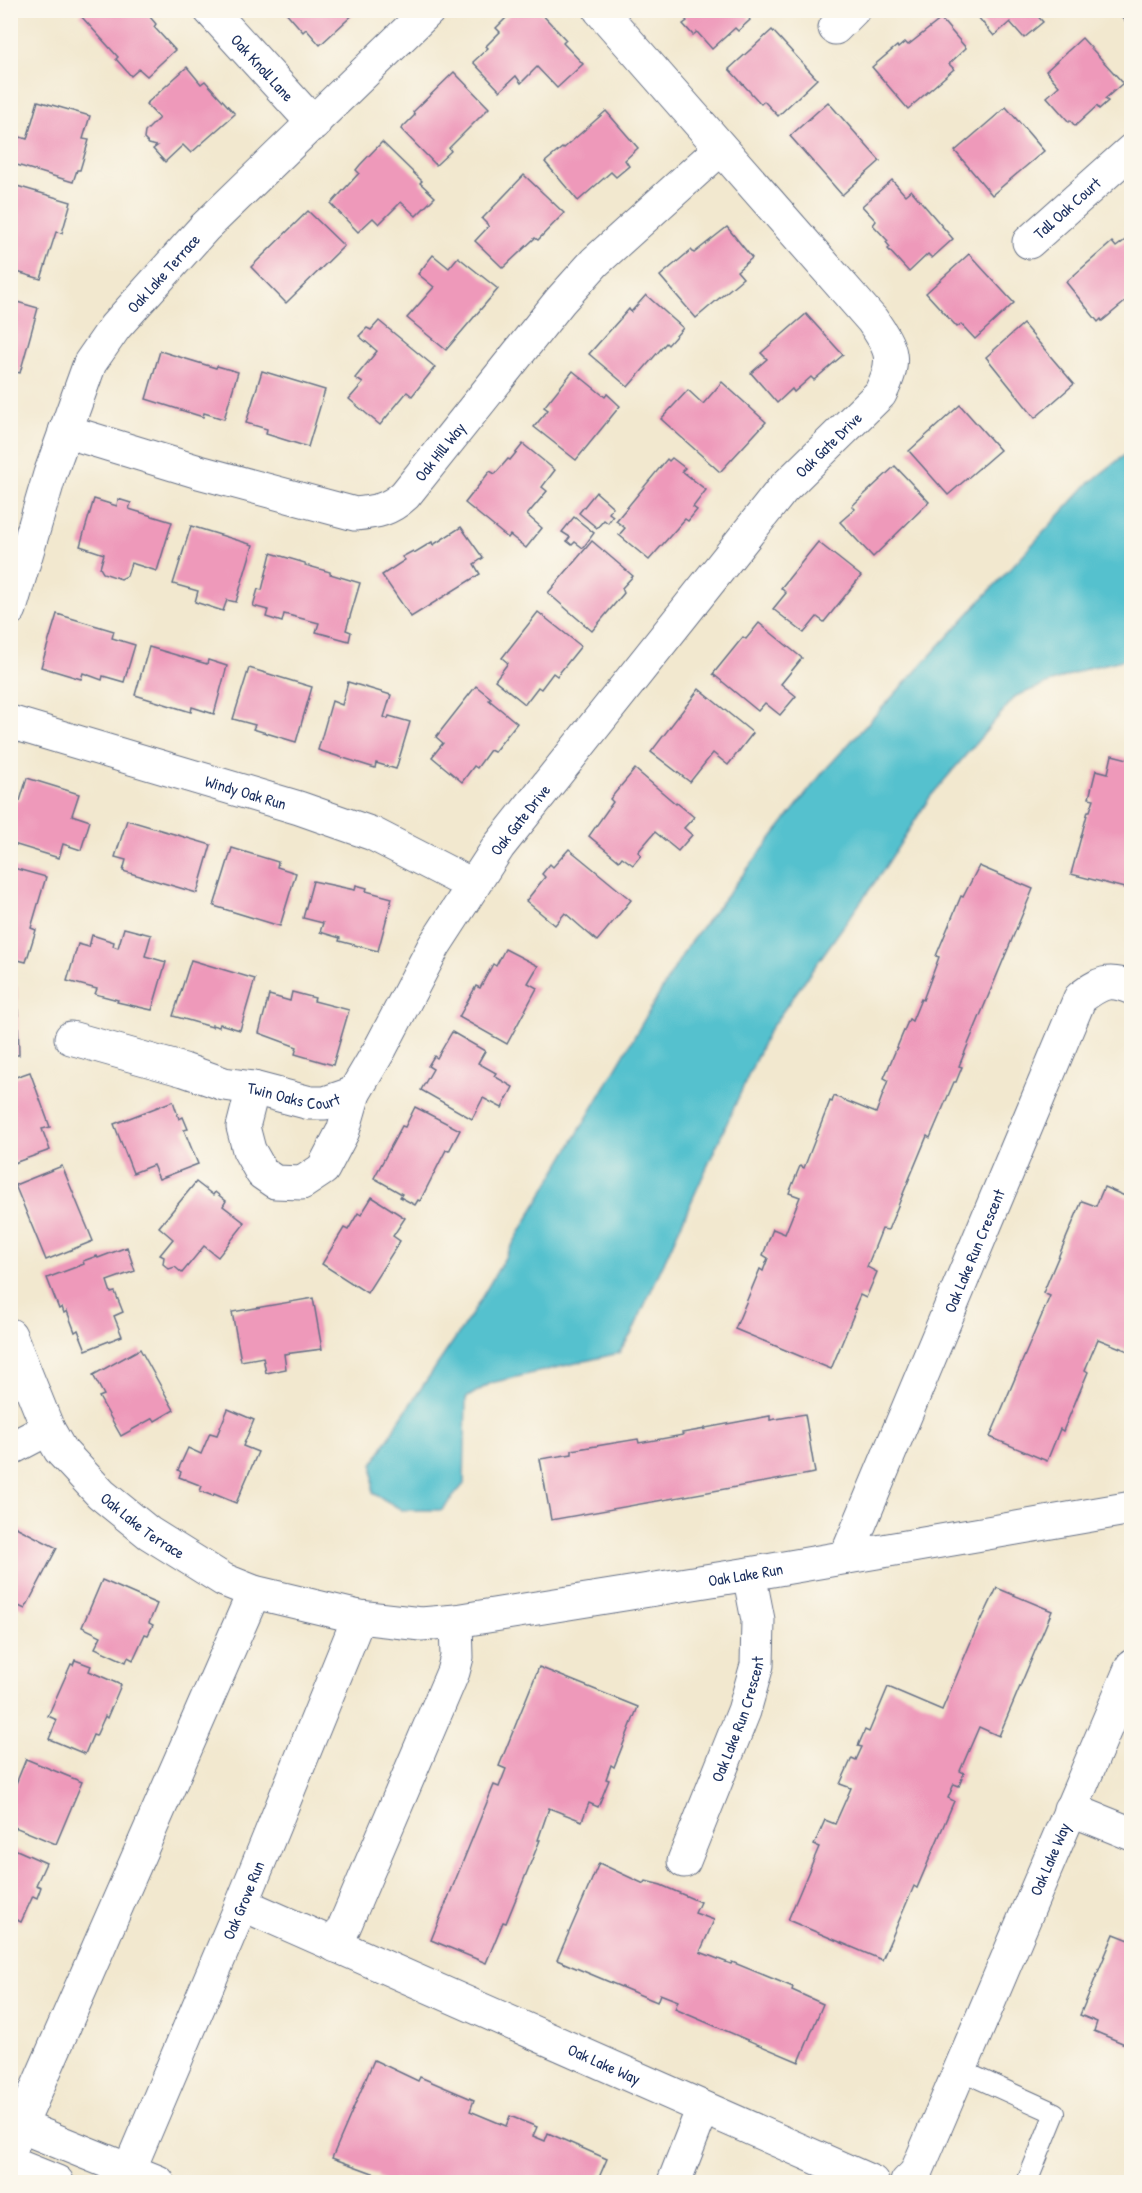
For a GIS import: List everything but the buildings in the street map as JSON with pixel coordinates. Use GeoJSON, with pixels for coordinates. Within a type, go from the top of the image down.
{"type":"FeatureCollection","features":[{"type":"Feature","properties":{"kind":"street","name":"Oak Knoll Lane"},"geometry":{"type":"LineString","coordinates":[[210,10],[314,124]]}},
{"type":"Feature","properties":{"kind":"street","name":"Oak Lake Terrace"},"geometry":{"type":"LineString","coordinates":[[10,609],[65,430],[90,363],[115,327],[204,228],[314,124],[429,10]]}},
{"type":"Feature","properties":{"kind":"street","name":"Oak Gate Drive"},"geometry":{"type":"LineString","coordinates":[[472,885],[507,837],[782,490],[880,394],[890,375],[892,363],[887,342],[872,320],[600,10]]}},
{"type":"Feature","properties":{"kind":"street","name":"Oak Hill Way"},"geometry":{"type":"LineString","coordinates":[[65,430],[199,472],[355,514],[374,513],[394,506],[588,270],[720,149]]}},
{"type":"Feature","properties":{"kind":"street","name":"Tall Oak Court"},"geometry":{"type":"LineString","coordinates":[[1029,242],[1131,150]]}},
{"type":"Feature","properties":{"kind":"street","name":"Windy Oak Run"},"geometry":{"type":"LineString","coordinates":[[10,722],[342,822],[373,834],[472,885]]}},
{"type":"Feature","properties":{"kind":"street","name":"Twin Oaks Court"},"geometry":{"type":"LineString","coordinates":[[71,1038],[184,1070],[224,1084],[253,1088],[310,1103],[325,1103],[354,1093],[380,1049],[434,946],[472,885]]}},
{"type":"Feature","properties":{"kind":"street","name":"Oak Lake Run Crescent"},"geometry":{"type":"LineString","coordinates":[[846,1557],[1080,998],[1097,985],[1109,982],[1131,988]]}},
{"type":"Feature","properties":{"kind":"street"},"geometry":{"type":"LineString","coordinates":[[253,1088],[243,1127],[249,1150],[262,1173],[275,1182],[302,1183],[323,1169],[343,1131],[354,1093]]}},
{"type":"Feature","properties":{"kind":"street","name":"Oak Lake Terrace"},"geometry":{"type":"LineString","coordinates":[[10,1335],[48,1430],[60,1450],[101,1494],[149,1533],[224,1580],[254,1592],[359,1617]]}},
{"type":"Feature","properties":{"kind":"street"},"geometry":{"type":"LineString","coordinates":[[10,1449],[48,1430]]}},
{"type":"Feature","properties":{"kind":"street","name":"Oak Lake Run"},"geometry":{"type":"LineString","coordinates":[[359,1617],[421,1624],[456,1621],[749,1574],[1131,1508]]}},
{"type":"Feature","properties":{"kind":"street","name":"Oak Lake Run Crescent"},"geometry":{"type":"LineString","coordinates":[[684,1861],[744,1711],[757,1665],[758,1620],[749,1574]]}},
{"type":"Feature","properties":{"kind":"street"},"geometry":{"type":"LineString","coordinates":[[135,2179],[14,2133],[254,1592]]}},
{"type":"Feature","properties":{"kind":"street","name":"Oak Grove Run"},"geometry":{"type":"LineString","coordinates":[[135,2179],[242,1905],[359,1617]]}},
{"type":"Feature","properties":{"kind":"street"},"geometry":{"type":"LineString","coordinates":[[336,1946],[453,1672],[457,1656],[456,1621]]}},
{"type":"Feature","properties":{"kind":"street","name":"Oak Lake Way"},"geometry":{"type":"LineString","coordinates":[[907,2182],[916,2174],[1131,1666]]}},
{"type":"Feature","properties":{"kind":"street"},"geometry":{"type":"LineString","coordinates":[[1070,1809],[1131,1834]]}},
{"type":"Feature","properties":{"kind":"street","name":"Oak Lake Way"},"geometry":{"type":"LineString","coordinates":[[242,1905],[872,2182]]}},
{"type":"Feature","properties":{"kind":"street"},"geometry":{"type":"LineString","coordinates":[[674,2182],[703,2108]]}},
{"type":"Feature","properties":{"kind":"street"},"geometry":{"type":"LineString","coordinates":[[10,2163],[57,2182]]}},
{"type":"Feature","properties":{"kind":"lane"},"geometry":{"type":"LineString","coordinates":[[960,2070],[1055,2113],[1027,2182]]}},
{"type":"Feature","properties":{"kind":"water"},"geometry":{"type":"Polygon","coordinates":[[[1131,450],[1131,658],[1088,668],[1016,696],[930,797],[882,872],[768,1032],[632,1333],[619,1353],[491,1383],[466,1398],[464,1484],[442,1510],[402,1510],[373,1493],[373,1464],[398,1422],[472,1314],[688,945],[824,771],[1088,484],[1131,450]]]}}]}
